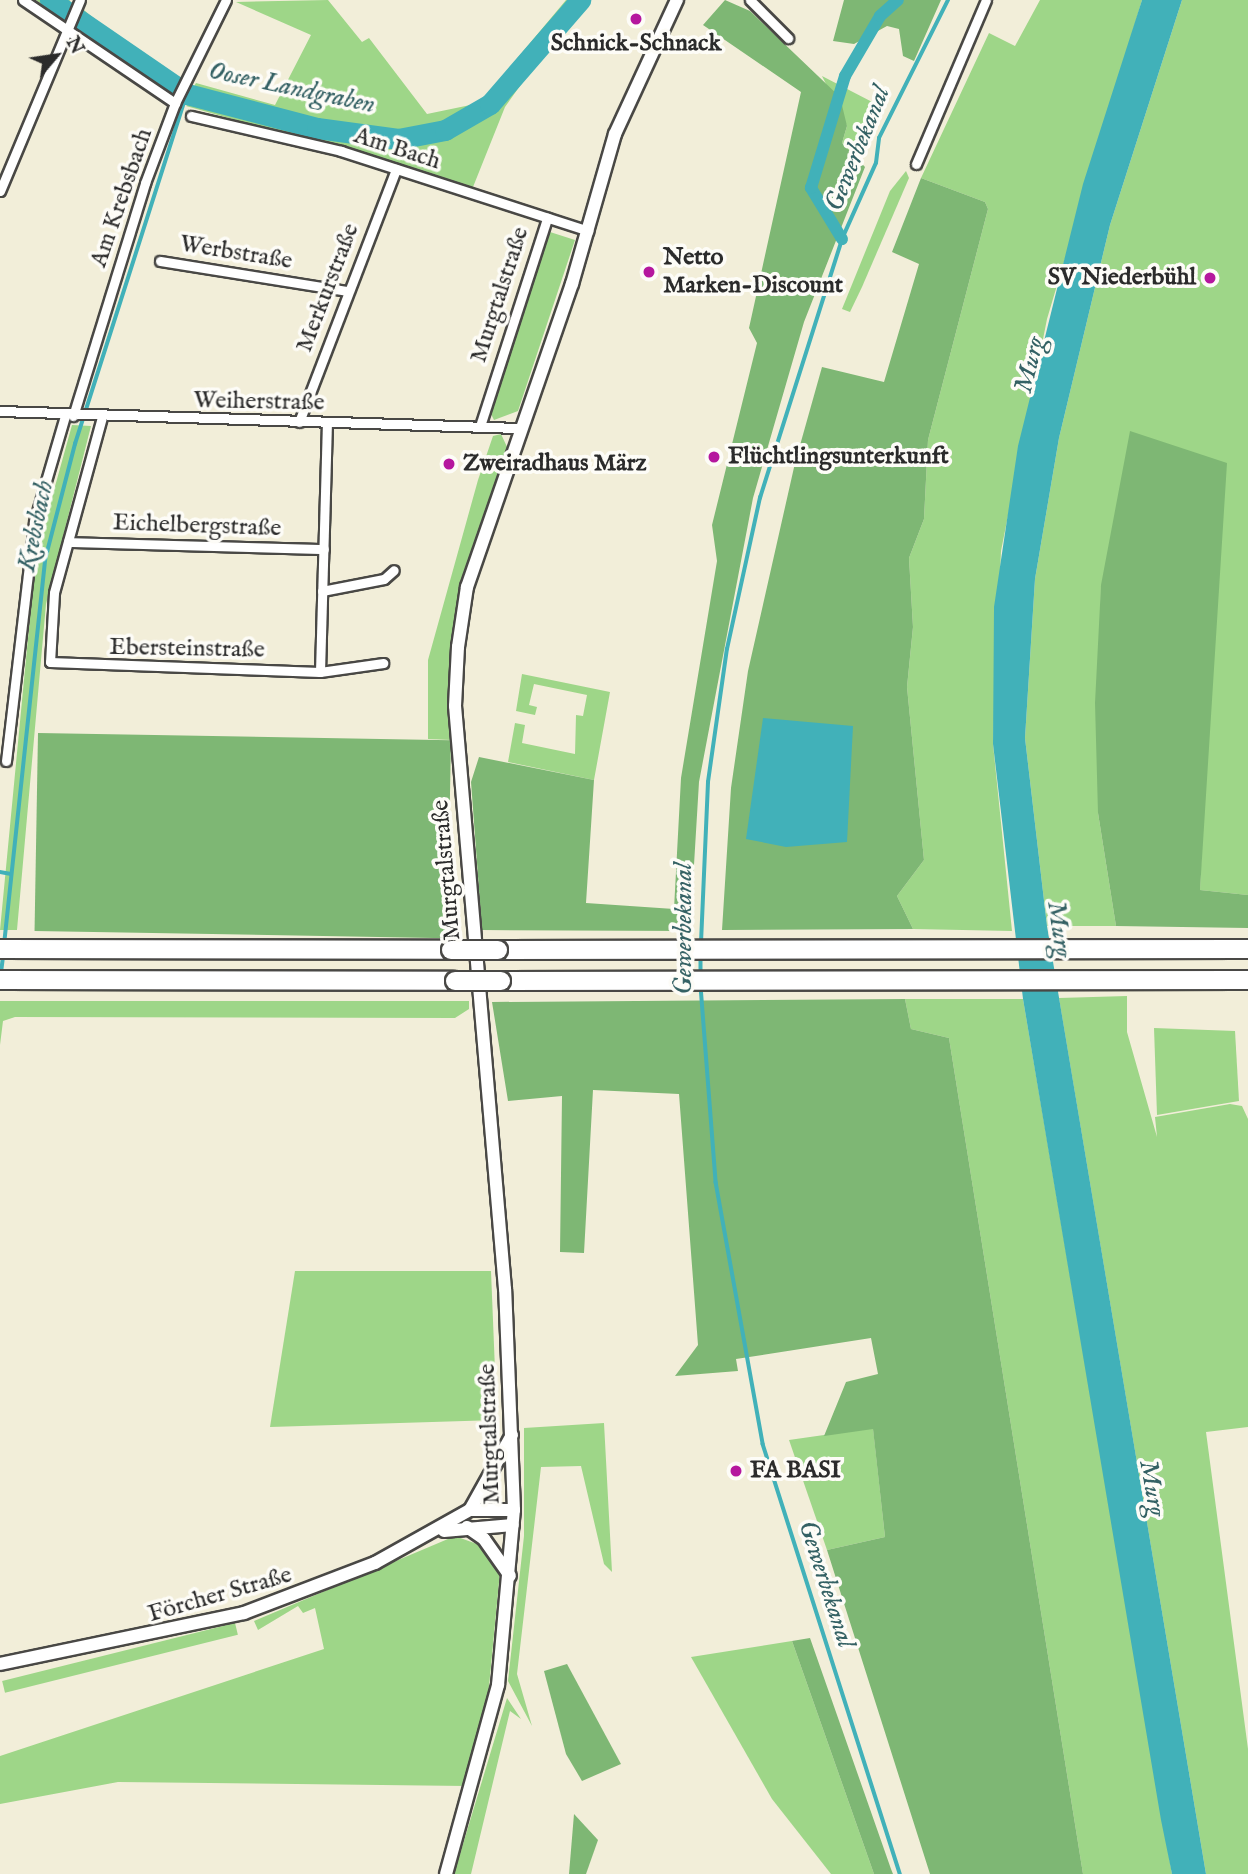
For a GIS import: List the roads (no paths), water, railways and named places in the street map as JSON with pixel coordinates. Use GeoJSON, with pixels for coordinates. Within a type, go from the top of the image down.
{"type":"FeatureCollection","features":[{"type":"Feature","properties":{"kind":"highway"},"geometry":{"type":"LineString","coordinates":[[8,949],[1248,948]]}},
{"type":"Feature","properties":{"kind":"highway"},"geometry":{"type":"LineString","coordinates":[[8,980],[1248,980]]}},
{"type":"Feature","properties":{"kind":"main road","name":"Murgtalstraße"},"geometry":{"type":"LineString","coordinates":[[446,1874],[486,1744],[511,1577],[513,1525],[513,1431],[455,706],[467,587],[518,428],[588,231],[626,105],[677,0]]}},
{"type":"Feature","properties":{"kind":"main road"},"geometry":{"type":"LineString","coordinates":[[513,1431],[470,1510],[513,1510]]}},
{"type":"Feature","properties":{"kind":"main road","name":"Förcher Straße"},"geometry":{"type":"LineString","coordinates":[[0,1664],[244,1614],[440,1531],[470,1510]]}},
{"type":"Feature","properties":{"kind":"main road","name":"Förcher Straße"},"geometry":{"type":"LineString","coordinates":[[440,1531],[513,1525]]}},
{"type":"Feature","properties":{"kind":"main road"},"geometry":{"type":"LineString","coordinates":[[467,1527],[489,1544],[511,1577]]}},
{"type":"Feature","properties":{"kind":"street"},"geometry":{"type":"LineString","coordinates":[[23,0],[177,99]]}},
{"type":"Feature","properties":{"kind":"street","name":"Am Krebsbach"},"geometry":{"type":"LineString","coordinates":[[6,761],[34,522],[76,416],[177,99],[226,0]]}},
{"type":"Feature","properties":{"kind":"street"},"geometry":{"type":"LineString","coordinates":[[750,0],[788,38]]}},
{"type":"Feature","properties":{"kind":"street"},"geometry":{"type":"LineString","coordinates":[[916,164],[986,0]]}},
{"type":"Feature","properties":{"kind":"street"},"geometry":{"type":"LineString","coordinates":[[0,191],[79,2]]}},
{"type":"Feature","properties":{"kind":"street","name":"Am Bach"},"geometry":{"type":"LineString","coordinates":[[191,116],[396,169],[547,218]]}},
{"type":"Feature","properties":{"kind":"street","name":"Merkurstraße"},"geometry":{"type":"LineString","coordinates":[[299,422],[396,169]]}},
{"type":"Feature","properties":{"kind":"street","name":"Murgtalstraße"},"geometry":{"type":"LineString","coordinates":[[481,426],[547,218],[588,231]]}},
{"type":"Feature","properties":{"kind":"street","name":"Werbstraße"},"geometry":{"type":"LineString","coordinates":[[160,261],[347,291]]}},
{"type":"Feature","properties":{"kind":"street","name":"Weiherstraße"},"geometry":{"type":"LineString","coordinates":[[0,411],[102,417],[518,428]]}},
{"type":"Feature","properties":{"kind":"street","name":"Eichelbergstraße"},"geometry":{"type":"LineString","coordinates":[[54,664],[47,656],[51,610],[102,417]]}},
{"type":"Feature","properties":{"kind":"street"},"geometry":{"type":"LineString","coordinates":[[320,672],[327,422]]}},
{"type":"Feature","properties":{"kind":"street","name":"Eichelbergstraße"},"geometry":{"type":"LineString","coordinates":[[68,542],[324,548]]}},
{"type":"Feature","properties":{"kind":"street"},"geometry":{"type":"LineString","coordinates":[[322,592],[384,579],[394,570]]}},
{"type":"Feature","properties":{"kind":"street","name":"Ebersteinstraße"},"geometry":{"type":"LineString","coordinates":[[54,664],[320,672],[383,663]]}},
{"type":"Feature","properties":{"kind":"water"},"geometry":{"type":"Polygon","coordinates":[[[1142,0],[1182,0],[1110,225],[1059,438],[1035,579],[1025,738],[1047,926],[1206,1874],[1172,1874],[1161,1820],[1023,999],[993,744],[994,607],[1018,446],[1083,184],[1142,0]]]}},
{"type":"Feature","properties":{"kind":"water"},"geometry":{"type":"Polygon","coordinates":[[[763,718],[853,726],[847,842],[786,847],[746,839],[763,718]]]}},
{"type":"Feature","properties":{"kind":"waterway","name":"Ooser Landgraben"},"geometry":{"type":"LineString","coordinates":[[50,0],[187,94],[317,128],[398,139],[445,130],[490,104],[580,0]]}},
{"type":"Feature","properties":{"kind":"waterway"},"geometry":{"type":"LineString","coordinates":[[842,239],[811,188],[845,76],[880,16],[898,0]]}},
{"type":"Feature","properties":{"kind":"waterway","name":"Gewerbekanal"},"geometry":{"type":"LineString","coordinates":[[701,943],[708,782],[727,649],[760,498],[842,239],[876,163],[879,138],[948,0]]}},
{"type":"Feature","properties":{"kind":"waterway","name":"Krebsbach"},"geometry":{"type":"LineString","coordinates":[[4,945],[45,560],[75,444],[187,94]]}},
{"type":"Feature","properties":{"kind":"waterway"},"geometry":{"type":"LineString","coordinates":[[0,872],[11,874]]}},
{"type":"Feature","properties":{"kind":"waterway","name":"Gewerbekanal"},"geometry":{"type":"LineString","coordinates":[[701,954],[701,974]]}},
{"type":"Feature","properties":{"kind":"waterway","name":"Krebsbach"},"geometry":{"type":"LineString","coordinates":[[1,973],[3,956]]}},
{"type":"Feature","properties":{"kind":"waterway"},"geometry":{"type":"LineString","coordinates":[[701,986],[716,1182],[763,1444],[900,1874]]}},
{"type":"Feature","properties":{"kind":"place","name":"Schnick-Schnack"},"geometry":{"type":"Point","coordinates":[636,19]}},
{"type":"Feature","properties":{"kind":"place","name":"Netto Marken-Discount"},"geometry":{"type":"Point","coordinates":[649,272]}},
{"type":"Feature","properties":{"kind":"place","name":"SV Niederbühl"},"geometry":{"type":"Point","coordinates":[1210,278]}},
{"type":"Feature","properties":{"kind":"place","name":"Flüchtlingsunterkunft"},"geometry":{"type":"Point","coordinates":[714,457]}},
{"type":"Feature","properties":{"kind":"place","name":"Zweiradhaus März"},"geometry":{"type":"Point","coordinates":[449,464]}},
{"type":"Feature","properties":{"kind":"place","name":"FA BASI"},"geometry":{"type":"Point","coordinates":[736,1471]}},
{"type":"Feature","properties":{"kind":"water label","name":"Murg"},"geometry":{"type":"Point","coordinates":[1030,365]}},
{"type":"Feature","properties":{"kind":"water label","name":"Murg"},"geometry":{"type":"Point","coordinates":[1059,929]}},
{"type":"Feature","properties":{"kind":"water label","name":"Murg"},"geometry":{"type":"Point","coordinates":[1152,1488]}}]}
